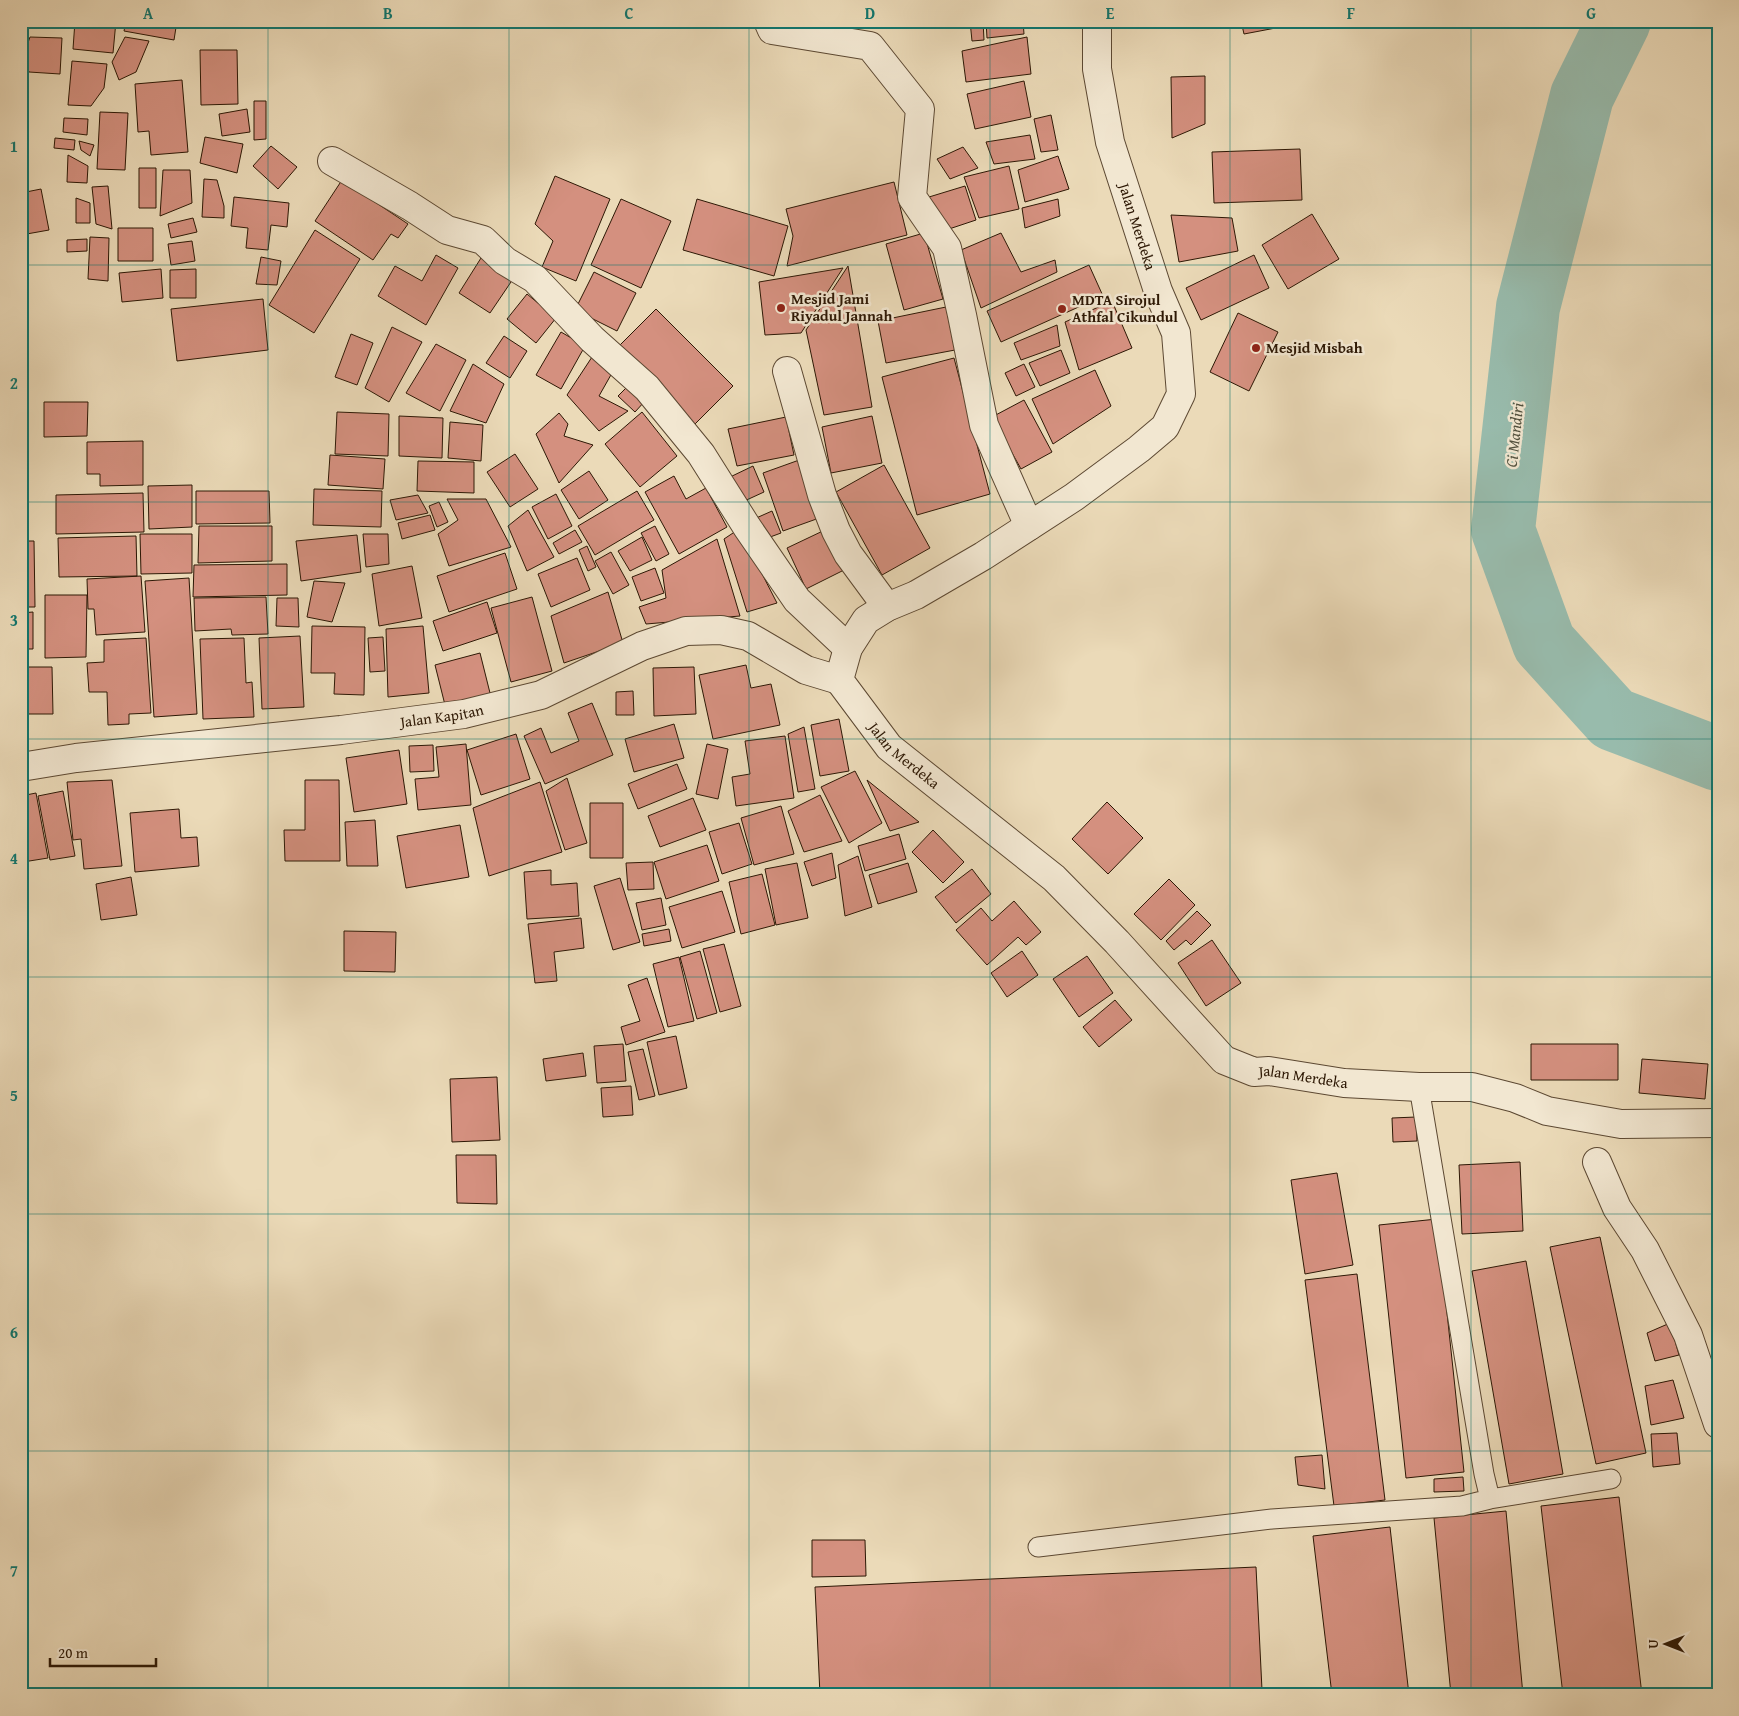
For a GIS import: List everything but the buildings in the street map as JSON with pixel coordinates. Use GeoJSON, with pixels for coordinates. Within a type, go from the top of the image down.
{"type":"FeatureCollection","features":[{"type":"Feature","properties":{"kind":"street"},"geometry":{"type":"LineString","coordinates":[[768,21],[772,30],[870,46],[920,109],[912,197],[947,248],[984,425],[1029,526]]}},
{"type":"Feature","properties":{"kind":"street","name":"Jalan Merdeka"},"geometry":{"type":"LineString","coordinates":[[1097,21],[1097,69],[1110,142],[1158,290],[1176,333],[1181,394],[1165,427],[1096,481],[1029,526],[916,595],[887,607],[866,620],[848,648],[839,680],[889,747],[1054,878],[1117,942],[1224,1060],[1254,1072],[1269,1071],[1344,1083],[1419,1087],[1472,1087],[1515,1098],[1548,1111],[1621,1124],[1718,1123]]}},
{"type":"Feature","properties":{"kind":"street"},"geometry":{"type":"LineString","coordinates":[[332,161],[410,206],[447,230],[483,240],[505,261],[535,279],[592,339],[647,388],[701,454],[747,527],[797,600],[848,648]]}},
{"type":"Feature","properties":{"kind":"street"},"geometry":{"type":"LineString","coordinates":[[786,371],[822,495],[836,531],[848,554],[887,607]]}},
{"type":"Feature","properties":{"kind":"street","name":"Jalan Kapitan"},"geometry":{"type":"LineString","coordinates":[[21,767],[76,758],[341,730],[464,714],[541,695],[642,646],[686,631],[721,630],[748,636],[806,670],[839,680]]}},
{"type":"Feature","properties":{"kind":"street"},"geometry":{"type":"LineString","coordinates":[[1597,1162],[1617,1208],[1646,1250],[1688,1335],[1718,1424]]}},
{"type":"Feature","properties":{"kind":"lane"},"geometry":{"type":"LineString","coordinates":[[1419,1087],[1484,1474],[1490,1499]]}},
{"type":"Feature","properties":{"kind":"lane"},"geometry":{"type":"LineString","coordinates":[[1038,1547],[1272,1519],[1462,1506],[1490,1499],[1611,1479]]}},
{"type":"Feature","properties":{"kind":"waterway","name":"Ci Mandiri"},"geometry":{"type":"LineString","coordinates":[[1619,21],[1582,96],[1528,307],[1503,530],[1544,643],[1613,719],[1718,759]]}},
{"type":"Feature","properties":{"kind":"place","name":"Mesjid Jami Riyadul Jannah"},"geometry":{"type":"Point","coordinates":[781,308]}},
{"type":"Feature","properties":{"kind":"place","name":"MDTA Sirojul Athfal Cikundul"},"geometry":{"type":"Point","coordinates":[1062,309]}},
{"type":"Feature","properties":{"kind":"place","name":"Mesjid Misbah"},"geometry":{"type":"Point","coordinates":[1256,348]}}]}
